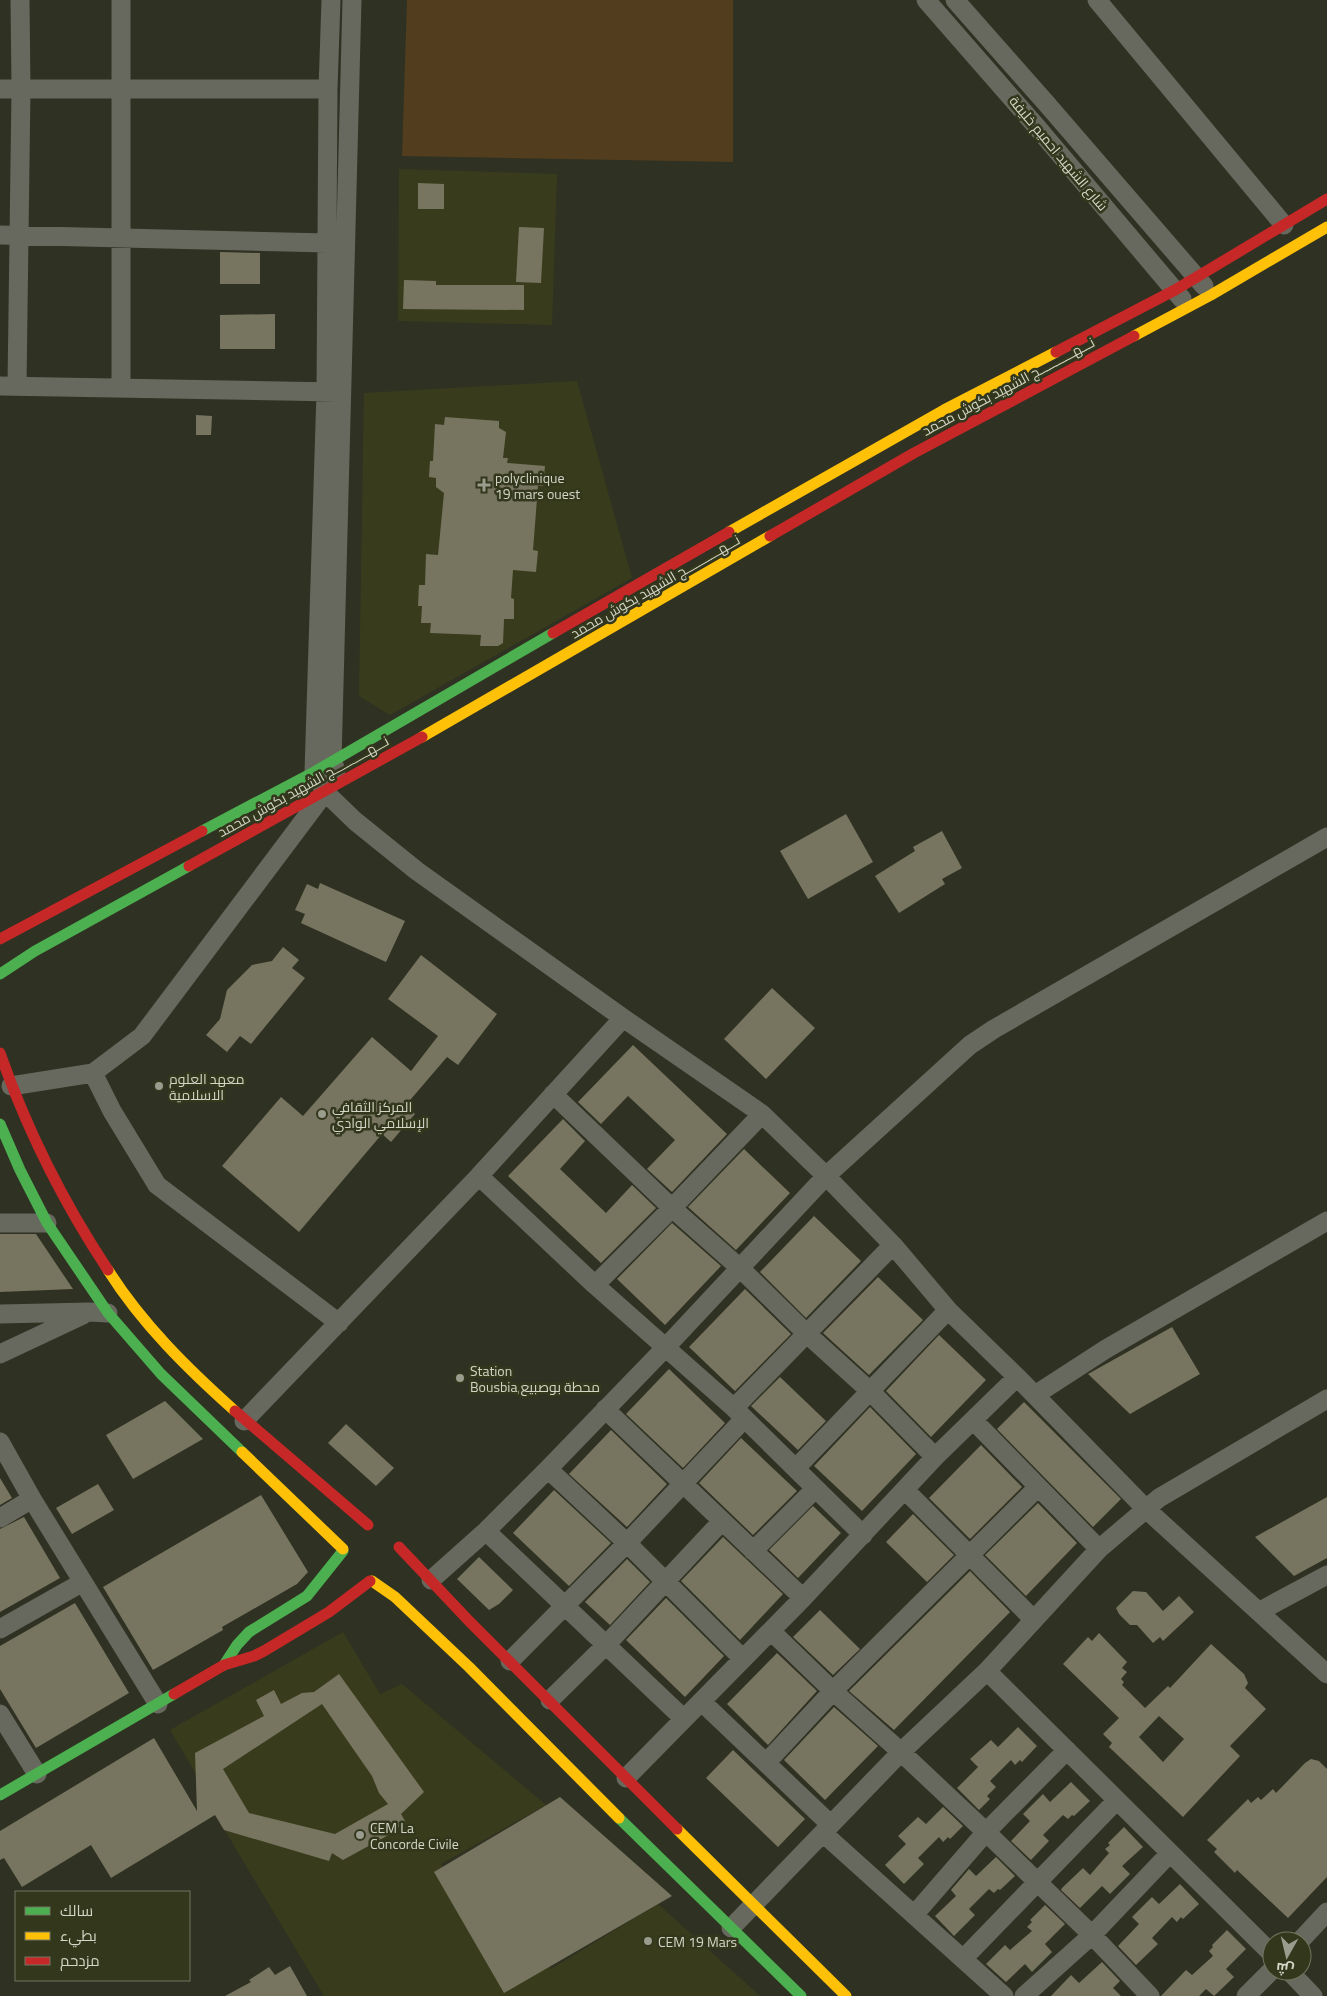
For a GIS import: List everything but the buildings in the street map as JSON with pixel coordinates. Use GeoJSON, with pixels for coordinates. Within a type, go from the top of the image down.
{"type":"FeatureCollection","features":[{"type":"Feature","properties":{"kind":"street"},"geometry":{"type":"LineString","coordinates":[[20,0],[19,236],[8,386],[334,392]]}},
{"type":"Feature","properties":{"kind":"street"},"geometry":{"type":"LineString","coordinates":[[121,0],[121,388]]}},
{"type":"Feature","properties":{"kind":"street"},"geometry":{"type":"LineString","coordinates":[[331,0],[328,89],[327,243],[334,392],[332,761],[342,782]]}},
{"type":"Feature","properties":{"kind":"street"},"geometry":{"type":"LineString","coordinates":[[352,0],[314,772],[325,792],[355,821],[418,871],[623,1018],[762,1114],[893,1245],[948,1310],[1035,1395],[1146,1509],[1327,1674]]}},
{"type":"Feature","properties":{"kind":"street","name":"شارع الشهيد احميم خليفة"},"geometry":{"type":"LineString","coordinates":[[926,0],[1036,126],[1189,307]]}},
{"type":"Feature","properties":{"kind":"street","name":"شارع الشهيد احميم خليفة"},"geometry":{"type":"LineString","coordinates":[[955,0],[1197,277],[1211,296]]}},
{"type":"Feature","properties":{"kind":"street"},"geometry":{"type":"LineString","coordinates":[[1097,0],[1284,225]]}},
{"type":"Feature","properties":{"kind":"street"},"geometry":{"type":"LineString","coordinates":[[0,89],[328,89]]}},
{"type":"Feature","properties":{"kind":"street","name":"نـــهـــــــــــج الشهيد بكوش محمد"},"geometry":{"type":"LineString","coordinates":[[0,939],[314,772],[460,686],[944,410],[1175,290],[1327,199]]}},
{"type":"Feature","properties":{"kind":"street","name":"نـــهـــــــــــج الشهيد بكوش محمد"},"geometry":{"type":"LineString","coordinates":[[0,974],[35,951],[325,792],[914,453],[1211,296],[1327,227]]}},
{"type":"Feature","properties":{"kind":"street"},"geometry":{"type":"LineString","coordinates":[[0,235],[327,243]]}},
{"type":"Feature","properties":{"kind":"street"},"geometry":{"type":"LineString","coordinates":[[11,1086],[92,1073],[142,1036],[325,792]]}},
{"type":"Feature","properties":{"kind":"street"},"geometry":{"type":"LineString","coordinates":[[431,1580],[486,1531],[548,1469],[665,1348],[826,1176],[970,1045],[994,1029],[1327,837]]}},
{"type":"Feature","properties":{"kind":"street"},"geometry":{"type":"LineString","coordinates":[[244,1421],[479,1176],[623,1018]]}},
{"type":"Feature","properties":{"kind":"street"},"geometry":{"type":"LineString","coordinates":[[0,1053],[11,1086],[73,1215],[112,1278],[144,1320],[244,1421],[372,1525],[352,1533],[343,1550],[307,1596],[250,1632],[236,1645],[224,1665]]}},
{"type":"Feature","properties":{"kind":"street"},"geometry":{"type":"LineString","coordinates":[[92,1073],[112,1111],[157,1185],[339,1323]]}},
{"type":"Feature","properties":{"kind":"street"},"geometry":{"type":"LineString","coordinates":[[553,1094],[672,1208],[740,1268],[806,1333],[871,1392],[935,1457]]}},
{"type":"Feature","properties":{"kind":"street"},"geometry":{"type":"LineString","coordinates":[[595,1285],[762,1114]]}},
{"type":"Feature","properties":{"kind":"street"},"geometry":{"type":"LineString","coordinates":[[0,1125],[47,1223],[98,1313],[343,1550],[344,1560],[350,1571],[371,1581],[395,1597],[469,1666],[602,1802],[801,1996]]}},
{"type":"Feature","properties":{"kind":"street"},"geometry":{"type":"LineString","coordinates":[[479,1176],[595,1285],[739,1413],[863,1536]]}},
{"type":"Feature","properties":{"kind":"street"},"geometry":{"type":"LineString","coordinates":[[1035,1395],[1106,1349],[1327,1221]]}},
{"type":"Feature","properties":{"kind":"street"},"geometry":{"type":"LineString","coordinates":[[0,1223],[47,1223]]}},
{"type":"Feature","properties":{"kind":"street"},"geometry":{"type":"LineString","coordinates":[[510,1660],[683,1484],[806,1333],[893,1245]]}},
{"type":"Feature","properties":{"kind":"street"},"geometry":{"type":"LineString","coordinates":[[796,1468],[948,1310]]}},
{"type":"Feature","properties":{"kind":"street"},"geometry":{"type":"LineString","coordinates":[[0,1314],[98,1313]]}},
{"type":"Feature","properties":{"kind":"street"},"geometry":{"type":"LineString","coordinates":[[0,1354],[98,1313]]}},
{"type":"Feature","properties":{"kind":"street"},"geometry":{"type":"LineString","coordinates":[[626,1778],[863,1536],[935,1457],[1017,1377]]}},
{"type":"Feature","properties":{"kind":"street"},"geometry":{"type":"LineString","coordinates":[[731,1928],[751,1904],[901,1752],[987,1671],[1099,1549],[1146,1509],[1172,1490],[1327,1399]]}},
{"type":"Feature","properties":{"kind":"street"},"geometry":{"type":"LineString","coordinates":[[604,1409],[803,1598]]}},
{"type":"Feature","properties":{"kind":"street"},"geometry":{"type":"LineString","coordinates":[[973,1420],[1099,1549]]}},
{"type":"Feature","properties":{"kind":"street"},"geometry":{"type":"LineString","coordinates":[[0,1442],[82,1582],[158,1704]]}},
{"type":"Feature","properties":{"kind":"street"},"geometry":{"type":"LineString","coordinates":[[548,1469],[627,1543],[743,1658]]}},
{"type":"Feature","properties":{"kind":"street"},"geometry":{"type":"LineString","coordinates":[[766,1762],[833,1691],[1038,1487]]}},
{"type":"Feature","properties":{"kind":"street"},"geometry":{"type":"LineString","coordinates":[[753,1551],[814,1489]]}},
{"type":"Feature","properties":{"kind":"street"},"geometry":{"type":"LineString","coordinates":[[905,1490],[1034,1620]]}},
{"type":"Feature","properties":{"kind":"street"},"geometry":{"type":"LineString","coordinates":[[0,1518],[32,1499]]}},
{"type":"Feature","properties":{"kind":"street"},"geometry":{"type":"LineString","coordinates":[[550,1700],[607,1644],[722,1521]]}},
{"type":"Feature","properties":{"kind":"street"},"geometry":{"type":"LineString","coordinates":[[486,1531],[684,1719]]}},
{"type":"Feature","properties":{"kind":"street"},"geometry":{"type":"LineString","coordinates":[[397,1563],[397,1543],[470,1622],[550,1700],[751,1904],[846,1996]]}},
{"type":"Feature","properties":{"kind":"street"},"geometry":{"type":"LineString","coordinates":[[1260,1611],[1327,1575]]}},
{"type":"Feature","properties":{"kind":"street"},"geometry":{"type":"LineString","coordinates":[[0,1795],[224,1665],[264,1651],[329,1612],[371,1581],[387,1576]]}},
{"type":"Feature","properties":{"kind":"street"},"geometry":{"type":"LineString","coordinates":[[0,1629],[82,1582]]}},
{"type":"Feature","properties":{"kind":"street"},"geometry":{"type":"LineString","coordinates":[[771,1631],[986,1832],[1092,1935],[1143,1994]]}},
{"type":"Feature","properties":{"kind":"street"},"geometry":{"type":"LineString","coordinates":[[987,1671],[1262,1944]]}},
{"type":"Feature","properties":{"kind":"street"},"geometry":{"type":"LineString","coordinates":[[702,1702],[766,1762],[827,1829],[914,1915],[1004,1996]]}},
{"type":"Feature","properties":{"kind":"street"},"geometry":{"type":"LineString","coordinates":[[0,1714],[37,1774]]}},
{"type":"Feature","properties":{"kind":"street"},"geometry":{"type":"LineString","coordinates":[[914,1915],[986,1832],[1067,1750]]}},
{"type":"Feature","properties":{"kind":"street"},"geometry":{"type":"LineString","coordinates":[[963,1959],[1038,1884],[1117,1800]]}},
{"type":"Feature","properties":{"kind":"street"},"geometry":{"type":"LineString","coordinates":[[1024,1996],[1092,1935],[1170,1852]]}},
{"type":"Feature","properties":{"kind":"street"},"geometry":{"type":"LineString","coordinates":[[1309,1931],[1327,1912]]}},
{"type":"Feature","properties":{"kind":"street"},"geometry":{"type":"LineString","coordinates":[[1246,1996],[1262,1980]]}},
{"type":"Feature","properties":{"kind":"street"},"geometry":{"type":"LineString","coordinates":[[1298,1981],[1313,1996]]}},
{"type":"Feature","properties":{"kind":"shaded area"},"geometry":{"type":"Polygon","coordinates":[[[407,0],[733,0],[733,162],[402,156],[407,0]]]}},
{"type":"Feature","properties":{"kind":"shaded area"},"geometry":{"type":"Polygon","coordinates":[[[399,169],[557,174],[552,325],[398,321],[399,169]]]}},
{"type":"Feature","properties":{"kind":"shaded area","name":"polyclinique 19 mars ouest"},"geometry":{"type":"Polygon","coordinates":[[[577,381],[632,578],[390,715],[359,696],[364,393],[577,381]]]}},
{"type":"Feature","properties":{"kind":"shaded area","name":"CEM La Concorde Civile"},"geometry":{"type":"Polygon","coordinates":[[[343,1632],[380,1694],[402,1684],[546,1805],[441,1864],[491,1951],[526,1932],[551,1969],[658,1904],[760,1996],[324,1996],[197,1784],[196,1774],[170,1730],[343,1632]]]}},
{"type":"Feature","properties":{"kind":"traffic: fast"},"geometry":{"type":"LineString","coordinates":[[202,831],[314,772],[553,633]]}},
{"type":"Feature","properties":{"kind":"traffic: fast"},"geometry":{"type":"LineString","coordinates":[[0,974],[35,951],[189,866]]}},
{"type":"Feature","properties":{"kind":"traffic: fast"},"geometry":{"type":"LineString","coordinates":[[0,1124],[20,1170],[47,1223],[108,1313],[161,1374],[242,1452]]}},
{"type":"Feature","properties":{"kind":"traffic: fast"},"geometry":{"type":"LineString","coordinates":[[224,1665],[237,1645],[249,1632],[307,1596],[343,1551]]}},
{"type":"Feature","properties":{"kind":"traffic: fast"},"geometry":{"type":"LineString","coordinates":[[0,1795],[174,1694]]}},
{"type":"Feature","properties":{"kind":"traffic: fast"},"geometry":{"type":"LineString","coordinates":[[619,1818],[801,1996]]}},
{"type":"Feature","properties":{"kind":"traffic: slow"},"geometry":{"type":"LineString","coordinates":[[1134,336],[1211,295],[1327,227]]}},
{"type":"Feature","properties":{"kind":"traffic: slow"},"geometry":{"type":"LineString","coordinates":[[729,532],[944,410],[1056,352]]}},
{"type":"Feature","properties":{"kind":"traffic: slow"},"geometry":{"type":"LineString","coordinates":[[422,737],[770,536]]}},
{"type":"Feature","properties":{"kind":"traffic: slow"},"geometry":{"type":"LineString","coordinates":[[108,1270],[121,1290],[167,1345],[235,1411]]}},
{"type":"Feature","properties":{"kind":"traffic: slow"},"geometry":{"type":"LineString","coordinates":[[242,1452],[343,1549]]}},
{"type":"Feature","properties":{"kind":"traffic: slow"},"geometry":{"type":"LineString","coordinates":[[372,1581],[395,1597],[469,1667],[619,1818]]}},
{"type":"Feature","properties":{"kind":"traffic: slow"},"geometry":{"type":"LineString","coordinates":[[677,1829],[846,1996]]}},
{"type":"Feature","properties":{"kind":"traffic: jam"},"geometry":{"type":"LineString","coordinates":[[1056,352],[1175,290],[1327,199]]}},
{"type":"Feature","properties":{"kind":"traffic: jam"},"geometry":{"type":"LineString","coordinates":[[770,536],[914,453],[1134,336]]}},
{"type":"Feature","properties":{"kind":"traffic: jam"},"geometry":{"type":"LineString","coordinates":[[553,633],[729,532]]}},
{"type":"Feature","properties":{"kind":"traffic: jam"},"geometry":{"type":"LineString","coordinates":[[189,866],[422,737]]}},
{"type":"Feature","properties":{"kind":"traffic: jam"},"geometry":{"type":"LineString","coordinates":[[0,939],[202,831]]}},
{"type":"Feature","properties":{"kind":"traffic: jam"},"geometry":{"type":"LineString","coordinates":[[0,1053],[22,1110],[47,1165],[76,1218],[108,1270]]}},
{"type":"Feature","properties":{"kind":"traffic: jam"},"geometry":{"type":"LineString","coordinates":[[235,1411],[368,1525]]}},
{"type":"Feature","properties":{"kind":"traffic: jam"},"geometry":{"type":"LineString","coordinates":[[399,1547],[470,1622],[677,1829]]}},
{"type":"Feature","properties":{"kind":"traffic: jam"},"geometry":{"type":"LineString","coordinates":[[174,1694],[224,1665],[264,1651],[329,1612],[370,1581]]}},
{"type":"Feature","properties":{"kind":"place","name":"polyclinique 19 mars ouest"},"geometry":{"type":"Point","coordinates":[484,485]}},
{"type":"Feature","properties":{"kind":"place","name":"معهد العلوم الاسلامية"},"geometry":{"type":"Point","coordinates":[159,1086]}},
{"type":"Feature","properties":{"kind":"place","name":"المركز الثقافي الإسلامي الوادي"},"geometry":{"type":"Point","coordinates":[322,1114]}},
{"type":"Feature","properties":{"kind":"place","name":"Station Bousbia,محطة بوصبيع"},"geometry":{"type":"Point","coordinates":[460,1378]}},
{"type":"Feature","properties":{"kind":"place","name":"CEM La Concorde Civile"},"geometry":{"type":"Point","coordinates":[360,1835]}},
{"type":"Feature","properties":{"kind":"place","name":"CEM 19 Mars"},"geometry":{"type":"Point","coordinates":[648,1941]}}]}
